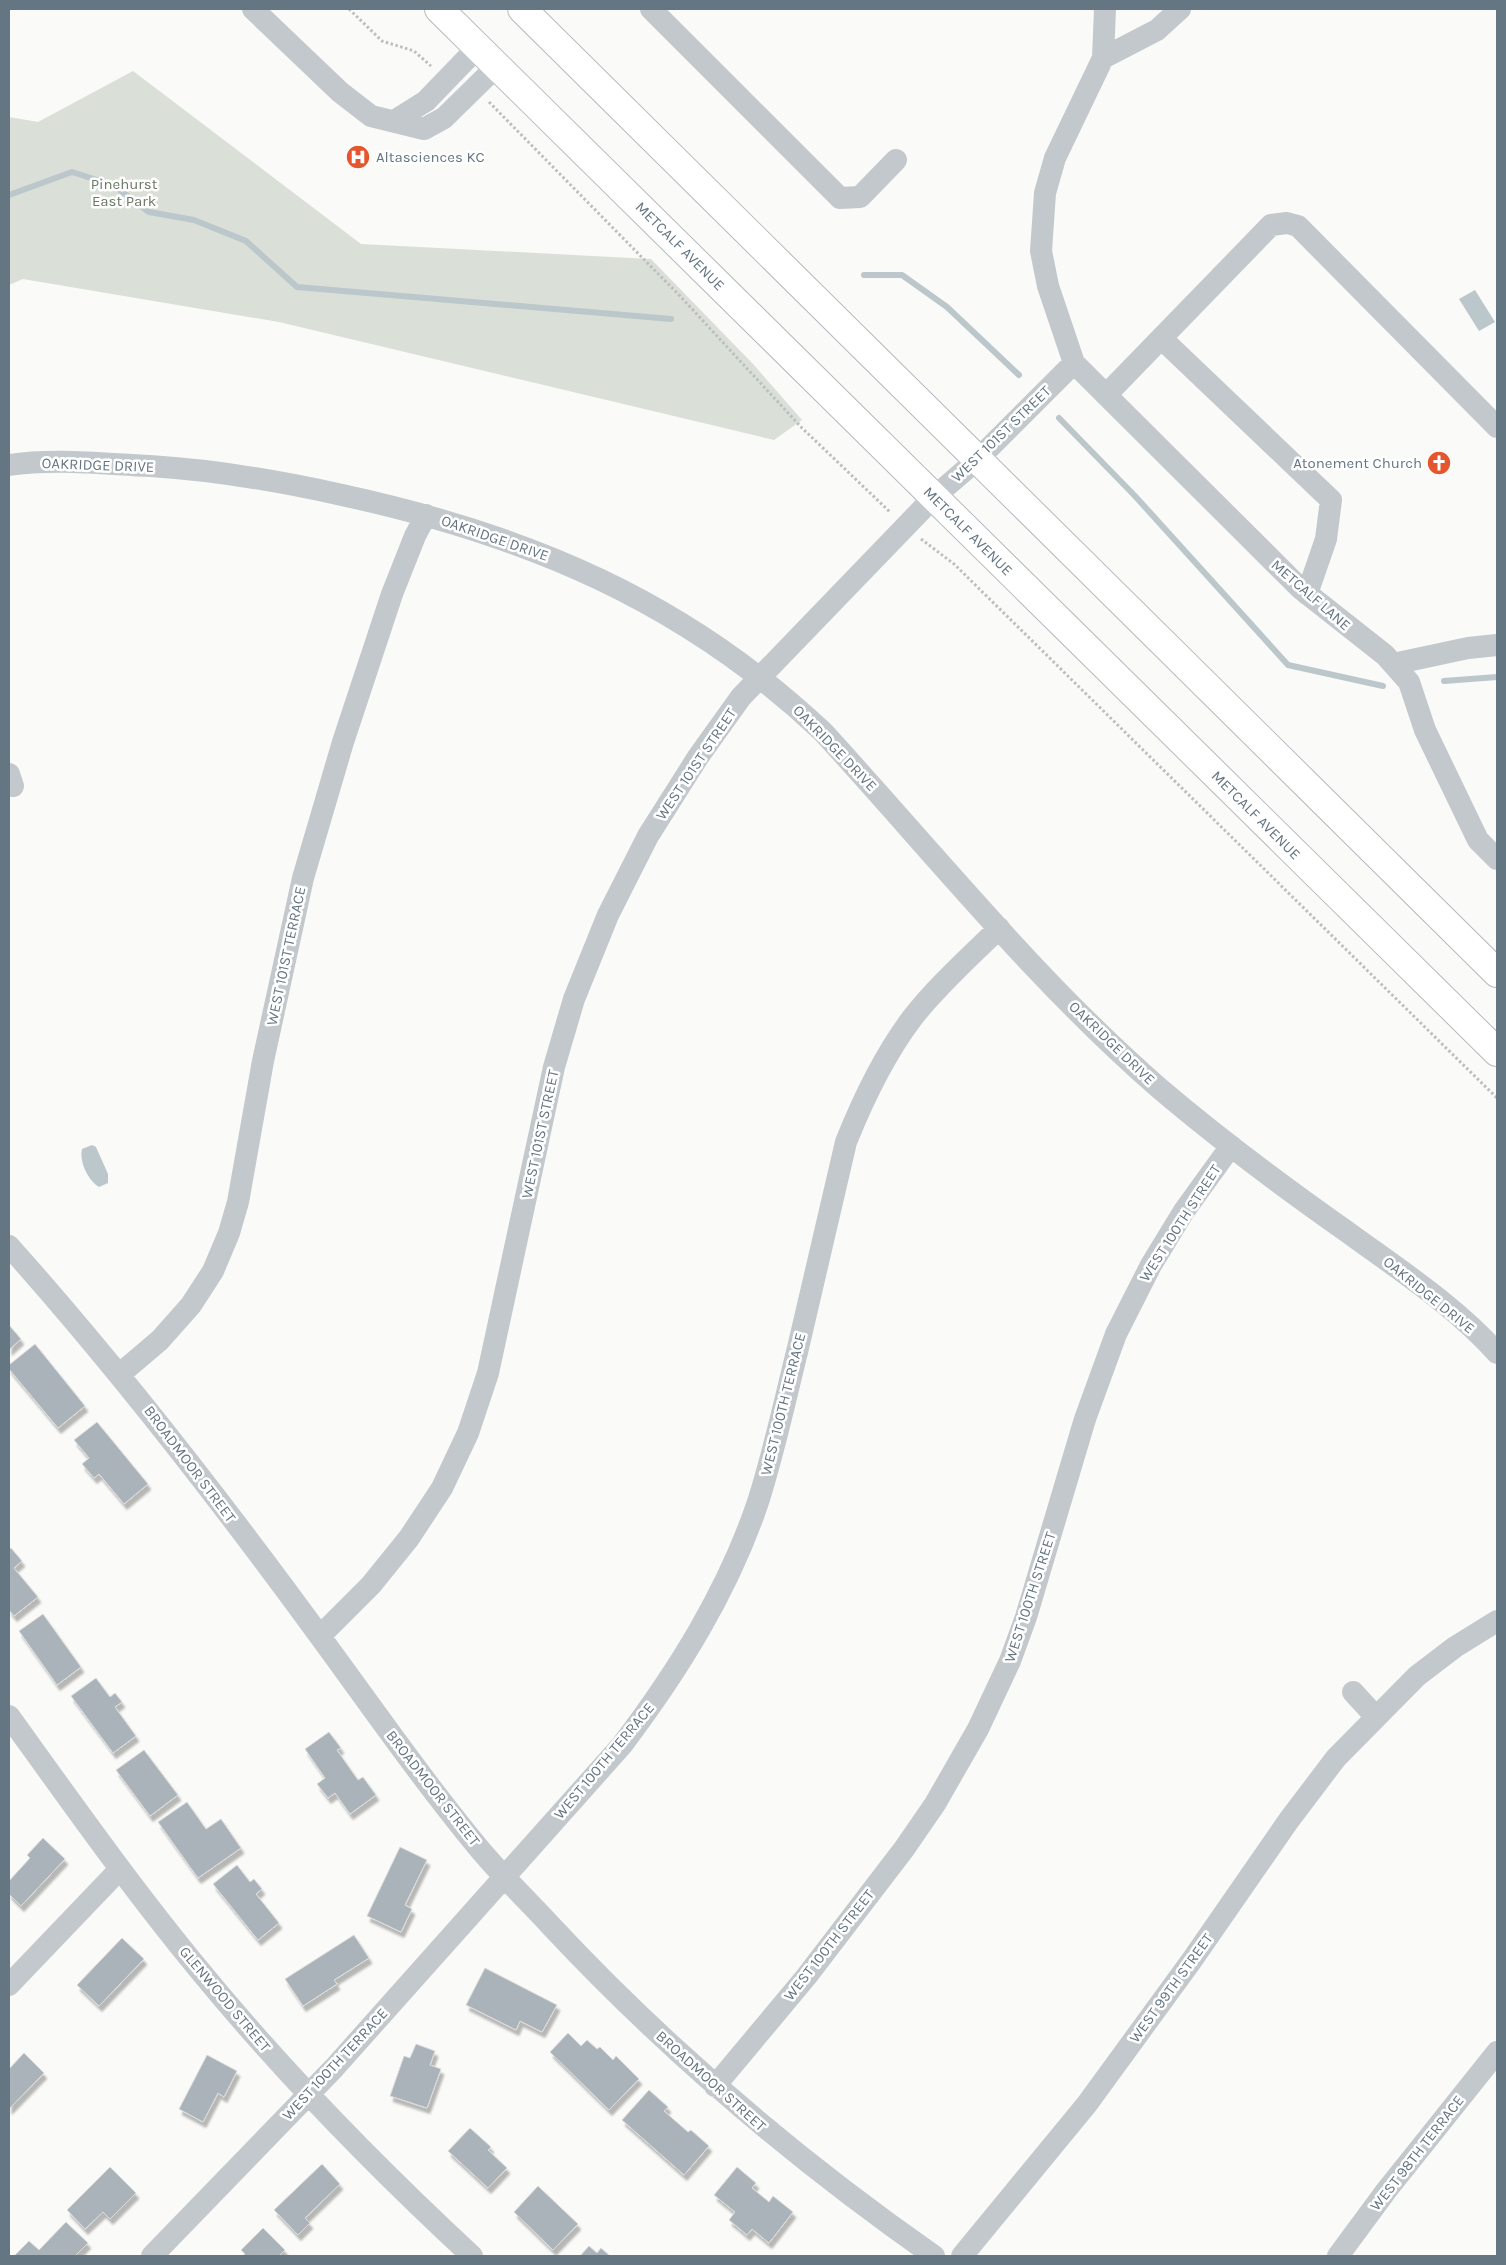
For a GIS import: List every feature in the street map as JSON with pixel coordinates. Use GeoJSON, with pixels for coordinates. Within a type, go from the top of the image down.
{"type":"FeatureCollection","features":[{"type":"Feature","properties":{"kind":"main road","name":"METCALF AVENUE"},"geometry":{"type":"LineString","coordinates":[[439,9],[1497,1052]]}},
{"type":"Feature","properties":{"kind":"main road"},"geometry":{"type":"LineString","coordinates":[[522,9],[1497,973]]}},
{"type":"Feature","properties":{"kind":"street"},"geometry":{"type":"LineString","coordinates":[[254,9],[340,92],[371,116],[424,129],[444,118],[497,66]]}},
{"type":"Feature","properties":{"kind":"street"},"geometry":{"type":"LineString","coordinates":[[651,9],[840,198],[860,197],[896,160]]}},
{"type":"Feature","properties":{"kind":"street"},"geometry":{"type":"LineString","coordinates":[[1074,363],[1048,286],[1042,251],[1042,214],[1045,193],[1055,158],[1103,58],[1105,9]]}},
{"type":"Feature","properties":{"kind":"street"},"geometry":{"type":"LineString","coordinates":[[1103,58],[1157,30],[1180,9]]}},
{"type":"Feature","properties":{"kind":"street"},"geometry":{"type":"LineString","coordinates":[[394,121],[426,101],[478,47]]}},
{"type":"Feature","properties":{"kind":"street"},"geometry":{"type":"LineString","coordinates":[[1106,395],[1271,226],[1287,223],[1298,226],[1497,427]]}},
{"type":"Feature","properties":{"kind":"street"},"geometry":{"type":"LineString","coordinates":[[1161,338],[1331,500],[1326,539],[1306,594]]}},
{"type":"Feature","properties":{"kind":"street","name":"WEST 101ST STREET"},"geometry":{"type":"LineString","coordinates":[[320,1636],[371,1585],[409,1538],[442,1488],[468,1433],[490,1365],[550,1086],[574,999],[608,914],[648,836],[698,756],[741,698],[934,497],[978,459],[1074,363]]}},
{"type":"Feature","properties":{"kind":"street","name":"METCALF LANE"},"geometry":{"type":"LineString","coordinates":[[1074,363],[1306,594],[1385,655],[1409,682],[1425,730],[1478,840],[1497,859]]}},
{"type":"Feature","properties":{"kind":"street","name":"OAKRIDGE DRIVE"},"geometry":{"type":"LineString","coordinates":[[9,465],[27,463],[99,463],[211,471],[291,484],[392,506],[480,531],[552,557],[622,588],[675,618],[725,651],[823,732],[999,928],[1088,1022],[1159,1088],[1278,1183],[1413,1279],[1442,1302],[1497,1353]]}},
{"type":"Feature","properties":{"kind":"street","name":"WEST 101ST TERRACE"},"geometry":{"type":"LineString","coordinates":[[120,1374],[160,1340],[191,1305],[213,1271],[229,1233],[238,1202],[263,1061],[303,878],[343,742],[392,594],[415,536],[426,515]]}},
{"type":"Feature","properties":{"kind":"street"},"geometry":{"type":"LineString","coordinates":[[1393,664],[1489,645],[1497,630]]}},
{"type":"Feature","properties":{"kind":"street","name":"WEST 100TH TERRACE"},"geometry":{"type":"LineString","coordinates":[[152,2256],[334,2068],[622,1746],[655,1701],[699,1632],[735,1558],[757,1503],[777,1437],[846,1142],[863,1100],[886,1056],[913,1017],[935,991],[999,928]]}},
{"type":"Feature","properties":{"kind":"street","name":"WEST 100TH STREET"},"geometry":{"type":"LineString","coordinates":[[715,2086],[806,1977],[904,1849],[934,1804],[978,1729],[1010,1660],[1026,1617],[1085,1419],[1116,1334],[1151,1265],[1184,1210],[1231,1146]]}},
{"type":"Feature","properties":{"kind":"street","name":"BROADMOOR STREET"},"geometry":{"type":"LineString","coordinates":[[9,1246],[120,1374],[183,1453],[444,1806],[505,1877],[597,1976],[715,2086],[776,2139],[868,2210],[934,2256]]}},
{"type":"Feature","properties":{"kind":"street","name":"WEST 99TH STREET"},"geometry":{"type":"LineString","coordinates":[[962,2256],[1087,2104],[1192,1960],[1289,1820],[1336,1758],[1417,1676],[1456,1647],[1497,1621]]}},
{"type":"Feature","properties":{"kind":"street"},"geometry":{"type":"LineString","coordinates":[[1353,1692],[1376,1717]]}},
{"type":"Feature","properties":{"kind":"street","name":"GLENWOOD STREET"},"geometry":{"type":"LineString","coordinates":[[9,1716],[120,1869],[202,1972],[308,2094],[432,2220],[472,2256]]}},
{"type":"Feature","properties":{"kind":"street"},"geometry":{"type":"LineString","coordinates":[[9,1985],[120,1869]]}},
{"type":"Feature","properties":{"kind":"street","name":"WEST 98TH TERRACE"},"geometry":{"type":"LineString","coordinates":[[1338,2256],[1386,2191],[1497,2052]]}},
{"type":"Feature","properties":{"kind":"path"},"geometry":{"type":"LineString","coordinates":[[349,9],[382,41],[414,52],[448,78]]}},
{"type":"Feature","properties":{"kind":"path"},"geometry":{"type":"LineString","coordinates":[[472,91],[487,99],[680,296],[802,428],[905,527],[954,564],[1497,1098]]}},
{"type":"Feature","properties":{"kind":"green space","name":"Pinehurst East Park"},"geometry":{"type":"Polygon","coordinates":[[[133,71],[361,244],[651,259],[753,364],[802,420],[774,440],[279,322],[23,279],[9,285],[9,117],[38,122],[133,71]]]}},
{"type":"Feature","properties":{"kind":"shaded area"},"geometry":{"type":"Polygon","coordinates":[[[1475,290],[1495,322],[1479,331],[1459,299],[1475,290]]]}},
{"type":"Feature","properties":{"kind":"shaded area"},"geometry":{"type":"Polygon","coordinates":[[[92,1145],[96,1147],[108,1174],[108,1183],[99,1187],[88,1175],[83,1165],[81,1154],[82,1149],[92,1145]]]}},
{"type":"Feature","properties":{"kind":"building"},"geometry":{"type":"Polygon","coordinates":[[[9,1325],[21,1339],[9,1350],[9,1325]]]}},
{"type":"Feature","properties":{"kind":"building"},"geometry":{"type":"Polygon","coordinates":[[[35,1344],[85,1406],[58,1428],[9,1369],[9,1365],[35,1344]]]}},
{"type":"Feature","properties":{"kind":"building"},"geometry":{"type":"Polygon","coordinates":[[[97,1422],[148,1484],[124,1504],[99,1474],[94,1478],[82,1464],[89,1458],[74,1440],[97,1422]]]}},
{"type":"Feature","properties":{"kind":"building"},"geometry":{"type":"Polygon","coordinates":[[[11,1548],[22,1561],[14,1568],[38,1597],[14,1616],[9,1610],[9,1550],[11,1548]]]}},
{"type":"Feature","properties":{"kind":"building"},"geometry":{"type":"Polygon","coordinates":[[[43,1614],[81,1667],[57,1685],[19,1631],[43,1614]]]}},
{"type":"Feature","properties":{"kind":"building"},"geometry":{"type":"Polygon","coordinates":[[[96,1678],[110,1697],[115,1693],[122,1702],[115,1707],[136,1736],[113,1753],[71,1696],[96,1678]]]}},
{"type":"Feature","properties":{"kind":"building"},"geometry":{"type":"Polygon","coordinates":[[[329,1732],[341,1748],[337,1750],[358,1780],[363,1777],[376,1795],[350,1814],[335,1793],[328,1798],[317,1784],[325,1778],[305,1749],[329,1732]]]}},
{"type":"Feature","properties":{"kind":"building"},"geometry":{"type":"Polygon","coordinates":[[[144,1750],[178,1795],[150,1816],[116,1770],[144,1750]]]}},
{"type":"Feature","properties":{"kind":"building"},"geometry":{"type":"Polygon","coordinates":[[[187,1802],[206,1829],[221,1819],[241,1848],[198,1878],[158,1822],[187,1802]]]}},
{"type":"Feature","properties":{"kind":"building"},"geometry":{"type":"Polygon","coordinates":[[[43,1838],[65,1859],[21,1906],[9,1894],[9,1881],[30,1858],[27,1855],[43,1838]]]}},
{"type":"Feature","properties":{"kind":"building"},"geometry":{"type":"Polygon","coordinates":[[[400,1847],[427,1860],[405,1905],[412,1909],[401,1932],[367,1916],[400,1847]]]}},
{"type":"Feature","properties":{"kind":"building"},"geometry":{"type":"Polygon","coordinates":[[[237,1865],[250,1882],[254,1879],[262,1889],[256,1894],[279,1923],[258,1940],[213,1884],[237,1865]]]}},
{"type":"Feature","properties":{"kind":"building"},"geometry":{"type":"Polygon","coordinates":[[[354,1935],[369,1958],[334,1980],[337,1984],[303,2006],[285,1979],[354,1935]]]}},
{"type":"Feature","properties":{"kind":"building"},"geometry":{"type":"Polygon","coordinates":[[[122,1938],[144,1959],[99,2006],[77,1985],[122,1938]]]}},
{"type":"Feature","properties":{"kind":"building"},"geometry":{"type":"Polygon","coordinates":[[[485,1968],[557,2005],[542,2032],[520,2021],[516,2030],[466,2005],[485,1968]]]}},
{"type":"Feature","properties":{"kind":"building"},"geometry":{"type":"Polygon","coordinates":[[[568,2033],[581,2046],[587,2040],[597,2049],[600,2047],[613,2060],[616,2056],[639,2079],[609,2110],[550,2052],[568,2033]]]}},
{"type":"Feature","properties":{"kind":"building"},"geometry":{"type":"Polygon","coordinates":[[[416,2044],[435,2051],[430,2065],[441,2069],[427,2108],[390,2096],[404,2056],[410,2058],[416,2044]]]}},
{"type":"Feature","properties":{"kind":"building"},"geometry":{"type":"Polygon","coordinates":[[[24,2053],[44,2073],[9,2109],[9,2069],[24,2053]]]}},
{"type":"Feature","properties":{"kind":"building"},"geometry":{"type":"Polygon","coordinates":[[[207,2055],[237,2071],[224,2097],[218,2093],[203,2122],[179,2109],[207,2055]]]}},
{"type":"Feature","properties":{"kind":"building"},"geometry":{"type":"Polygon","coordinates":[[[649,2090],[668,2107],[664,2111],[688,2132],[691,2130],[709,2146],[684,2175],[622,2120],[649,2090]]]}},
{"type":"Feature","properties":{"kind":"building"},"geometry":{"type":"Polygon","coordinates":[[[470,2128],[491,2147],[488,2150],[507,2168],[488,2188],[448,2151],[470,2128]]]}},
{"type":"Feature","properties":{"kind":"building"},"geometry":{"type":"Polygon","coordinates":[[[322,2164],[340,2184],[305,2218],[310,2223],[298,2235],[274,2210],[322,2164]]]}},
{"type":"Feature","properties":{"kind":"building"},"geometry":{"type":"Polygon","coordinates":[[[110,2167],[136,2193],[110,2219],[103,2212],[85,2229],[67,2210],[110,2167]]]}},
{"type":"Feature","properties":{"kind":"building"},"geometry":{"type":"Polygon","coordinates":[[[737,2167],[756,2183],[752,2188],[769,2202],[773,2196],[793,2212],[769,2243],[752,2229],[747,2235],[729,2220],[735,2212],[714,2195],[737,2167]]]}},
{"type":"Feature","properties":{"kind":"building"},"geometry":{"type":"Polygon","coordinates":[[[538,2186],[578,2224],[553,2250],[514,2212],[538,2186]]]}},
{"type":"Feature","properties":{"kind":"building"},"geometry":{"type":"Polygon","coordinates":[[[66,2222],[88,2243],[75,2256],[14,2256],[29,2241],[39,2250],[66,2222]]]}},
{"type":"Feature","properties":{"kind":"building"},"geometry":{"type":"Polygon","coordinates":[[[263,2228],[285,2250],[279,2256],[243,2256],[245,2254],[241,2250],[263,2228]]]}},
{"type":"Feature","properties":{"kind":"building"},"geometry":{"type":"Polygon","coordinates":[[[589,2246],[597,2253],[601,2248],[610,2256],[580,2256],[589,2246]]]}},
{"type":"Feature","properties":{"kind":"waterway"},"geometry":{"type":"LineString","coordinates":[[9,195],[72,172],[113,185],[149,212],[194,220],[246,241],[297,287],[671,319]]}},
{"type":"Feature","properties":{"kind":"waterway"},"geometry":{"type":"LineString","coordinates":[[864,275],[902,275],[947,307],[1019,375]]}},
{"type":"Feature","properties":{"kind":"waterway"},"geometry":{"type":"LineString","coordinates":[[1059,418],[1135,496],[1288,665],[1383,686]]}},
{"type":"Feature","properties":{"kind":"waterway"},"geometry":{"type":"LineString","coordinates":[[1444,681],[1497,677]]}},
{"type":"Feature","properties":{"kind":"place","name":"Altasciences KC"},"geometry":{"type":"Point","coordinates":[358,157]}},
{"type":"Feature","properties":{"kind":"place","name":"Atonement Church"},"geometry":{"type":"Point","coordinates":[1439,463]}}]}
